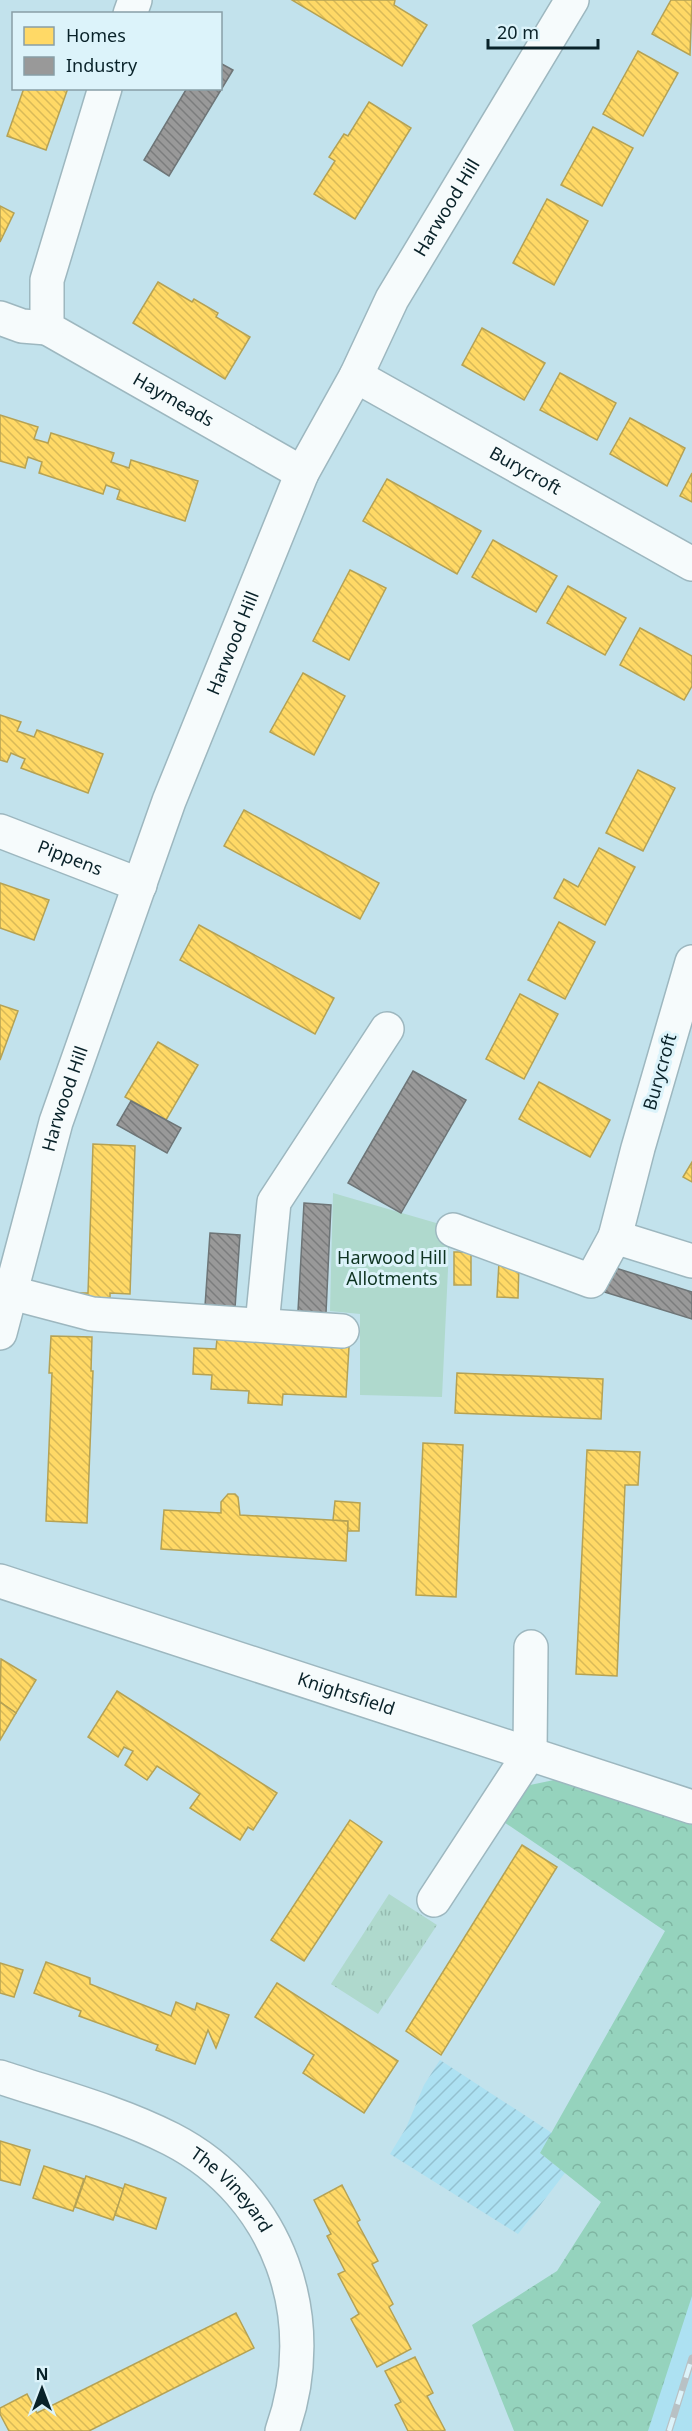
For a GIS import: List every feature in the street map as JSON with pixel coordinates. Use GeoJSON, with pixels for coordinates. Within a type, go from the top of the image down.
{"type":"FeatureCollection","features":[{"type":"Feature","properties":{"kind":"street","name":"Harwood Hill"},"geometry":{"type":"LineString","coordinates":[[1,1327],[12,1293],[56,1122],[169,801],[302,473],[356,376],[392,299],[572,0]]}},
{"type":"Feature","properties":{"kind":"street"},"geometry":{"type":"LineString","coordinates":[[47,328],[47,280],[104,90]]}},
{"type":"Feature","properties":{"kind":"street","name":"Haymeads"},"geometry":{"type":"LineString","coordinates":[[0,318],[22,326],[47,328],[302,473]]}},
{"type":"Feature","properties":{"kind":"street","name":"Burycroft"},"geometry":{"type":"LineString","coordinates":[[356,376],[692,564]]}},
{"type":"Feature","properties":{"kind":"street","name":"Pippens"},"geometry":{"type":"LineString","coordinates":[[0,831],[140,885]]}},
{"type":"Feature","properties":{"kind":"street","name":"Burycroft"},"geometry":{"type":"LineString","coordinates":[[453,1230],[591,1281],[615,1237],[638,1148],[692,962]]}},
{"type":"Feature","properties":{"kind":"street"},"geometry":{"type":"LineString","coordinates":[[262,1325],[274,1202],[387,1029]]}},
{"type":"Feature","properties":{"kind":"street"},"geometry":{"type":"LineString","coordinates":[[615,1237],[692,1261]]}},
{"type":"Feature","properties":{"kind":"street"},"geometry":{"type":"LineString","coordinates":[[12,1293],[92,1314],[342,1331]]}},
{"type":"Feature","properties":{"kind":"street","name":"Knightsfield"},"geometry":{"type":"LineString","coordinates":[[0,1581],[692,1807]]}},
{"type":"Feature","properties":{"kind":"street"},"geometry":{"type":"LineString","coordinates":[[435,1900],[530,1753],[531,1647]]}},
{"type":"Feature","properties":{"kind":"street","name":"The Vineyard"},"geometry":{"type":"LineString","coordinates":[[0,2077],[140,2125],[173,2140],[229,2180],[253,2208],[274,2242],[288,2281],[297,2320],[297,2364],[290,2410],[282,2431]]}},
{"type":"Feature","properties":{"kind":"shaded area"},"geometry":{"type":"Polygon","coordinates":[[[440,2060],[552,2133],[540,2153],[565,2173],[518,2234],[390,2154],[406,2128],[424,2085],[440,2060]]]}},
{"type":"Feature","properties":{"kind":"shaded area"},"geometry":{"type":"Polygon","coordinates":[[[692,2186],[692,2431],[616,2431],[692,2186]]]}},
{"type":"Feature","properties":{"kind":"green space","name":"Harwood Hill Allotments"},"geometry":{"type":"Polygon","coordinates":[[[333,1193],[450,1227],[442,1397],[360,1395],[360,1314],[330,1311],[333,1193]]]}},
{"type":"Feature","properties":{"kind":"green space"},"geometry":{"type":"Polygon","coordinates":[[[554,1780],[692,1825],[692,2296],[648,2431],[514,2431],[472,2325],[557,2271],[601,2202],[540,2153],[665,1931],[495,1816],[530,1785],[554,1780]]]}},
{"type":"Feature","properties":{"kind":"green space"},"geometry":{"type":"Polygon","coordinates":[[[389,1894],[437,1925],[378,2014],[331,1984],[389,1894]]]}},
{"type":"Feature","properties":{"kind":"building: Homes"},"geometry":{"type":"Polygon","coordinates":[[[292,0],[395,0],[394,5],[427,25],[402,66],[292,0]]]}},
{"type":"Feature","properties":{"kind":"building: Homes"},"geometry":{"type":"Polygon","coordinates":[[[671,0],[692,0],[690,55],[652,34],[671,0]]]}},
{"type":"Feature","properties":{"kind":"building: Homes"},"geometry":{"type":"Polygon","coordinates":[[[638,51],[678,73],[643,136],[603,114],[638,51]]]}},
{"type":"Feature","properties":{"kind":"building: Homes"},"geometry":{"type":"Polygon","coordinates":[[[23,90],[67,90],[46,150],[7,136],[23,90]]]}},
{"type":"Feature","properties":{"kind":"building: Homes"},"geometry":{"type":"Polygon","coordinates":[[[369,102],[411,128],[355,219],[314,194],[335,161],[329,157],[344,134],[348,136],[369,102]]]}},
{"type":"Feature","properties":{"kind":"building: Homes"},"geometry":{"type":"Polygon","coordinates":[[[593,127],[633,148],[602,206],[561,185],[593,127]]]}},
{"type":"Feature","properties":{"kind":"building: Homes"},"geometry":{"type":"Polygon","coordinates":[[[547,199],[588,221],[554,285],[513,263],[547,199]]]}},
{"type":"Feature","properties":{"kind":"building: Homes"},"geometry":{"type":"Polygon","coordinates":[[[0,206],[14,213],[0,242],[0,206]]]}},
{"type":"Feature","properties":{"kind":"building: Homes"},"geometry":{"type":"Polygon","coordinates":[[[158,282],[192,302],[194,299],[218,313],[216,317],[250,337],[225,379],[133,323],[158,282]]]}},
{"type":"Feature","properties":{"kind":"building: Homes"},"geometry":{"type":"Polygon","coordinates":[[[482,328],[545,363],[524,400],[462,365],[482,328]]]}},
{"type":"Feature","properties":{"kind":"building: Homes"},"geometry":{"type":"Polygon","coordinates":[[[560,373],[616,403],[597,440],[540,410],[560,373]]]}},
{"type":"Feature","properties":{"kind":"building: Homes"},"geometry":{"type":"Polygon","coordinates":[[[0,415],[38,427],[34,439],[48,443],[51,433],[114,453],[111,462],[129,468],[131,460],[198,481],[185,521],[117,499],[120,490],[106,485],[103,494],[39,473],[42,462],[28,457],[25,468],[0,461],[0,415]]]}},
{"type":"Feature","properties":{"kind":"building: Homes"},"geometry":{"type":"Polygon","coordinates":[[[630,418],[685,448],[667,486],[610,454],[630,418]]]}},
{"type":"Feature","properties":{"kind":"building: Homes"},"geometry":{"type":"Polygon","coordinates":[[[692,473],[692,502],[680,496],[692,473]]]}},
{"type":"Feature","properties":{"kind":"building: Homes"},"geometry":{"type":"Polygon","coordinates":[[[387,479],[481,531],[457,574],[363,521],[387,479]]]}},
{"type":"Feature","properties":{"kind":"building: Homes"},"geometry":{"type":"Polygon","coordinates":[[[493,540],[557,576],[536,612],[472,577],[493,540]]]}},
{"type":"Feature","properties":{"kind":"building: Homes"},"geometry":{"type":"Polygon","coordinates":[[[350,570],[386,588],[349,660],[313,641],[350,570]]]}},
{"type":"Feature","properties":{"kind":"building: Homes"},"geometry":{"type":"Polygon","coordinates":[[[568,586],[626,618],[605,655],[547,623],[568,586]]]}},
{"type":"Feature","properties":{"kind":"building: Homes"},"geometry":{"type":"Polygon","coordinates":[[[640,628],[692,656],[692,686],[684,700],[620,665],[640,628]]]}},
{"type":"Feature","properties":{"kind":"building: Homes"},"geometry":{"type":"Polygon","coordinates":[[[303,673],[345,696],[314,755],[270,732],[303,673]]]}},
{"type":"Feature","properties":{"kind":"building: Homes"},"geometry":{"type":"Polygon","coordinates":[[[0,715],[21,722],[17,731],[34,737],[37,730],[103,754],[88,793],[21,768],[25,759],[11,753],[7,762],[0,760],[0,715]]]}},
{"type":"Feature","properties":{"kind":"building: Homes"},"geometry":{"type":"Polygon","coordinates":[[[638,770],[675,788],[643,851],[606,833],[638,770]]]}},
{"type":"Feature","properties":{"kind":"building: Homes"},"geometry":{"type":"Polygon","coordinates":[[[244,810],[379,883],[360,919],[224,846],[244,810]]]}},
{"type":"Feature","properties":{"kind":"building: Homes"},"geometry":{"type":"Polygon","coordinates":[[[599,848],[635,867],[605,925],[554,898],[564,879],[578,887],[599,848]]]}},
{"type":"Feature","properties":{"kind":"building: Homes"},"geometry":{"type":"Polygon","coordinates":[[[0,883],[49,900],[34,940],[0,928],[0,883]]]}},
{"type":"Feature","properties":{"kind":"building: Homes"},"geometry":{"type":"Polygon","coordinates":[[[559,922],[595,942],[565,999],[528,980],[559,922]]]}},
{"type":"Feature","properties":{"kind":"building: Homes"},"geometry":{"type":"Polygon","coordinates":[[[199,925],[334,998],[315,1034],[180,960],[199,925]]]}},
{"type":"Feature","properties":{"kind":"building: Homes"},"geometry":{"type":"Polygon","coordinates":[[[520,994],[558,1014],[524,1079],[486,1059],[520,994]]]}},
{"type":"Feature","properties":{"kind":"building: Homes"},"geometry":{"type":"Polygon","coordinates":[[[0,1005],[18,1011],[0,1060],[0,1005]]]}},
{"type":"Feature","properties":{"kind":"building: Homes"},"geometry":{"type":"Polygon","coordinates":[[[158,1042],[198,1065],[166,1120],[125,1097],[158,1042]]]}},
{"type":"Feature","properties":{"kind":"building: Homes"},"geometry":{"type":"Polygon","coordinates":[[[539,1082],[610,1120],[590,1157],[519,1119],[539,1082]]]}},
{"type":"Feature","properties":{"kind":"building: Homes"},"geometry":{"type":"Polygon","coordinates":[[[93,1144],[135,1146],[130,1294],[110,1293],[110,1303],[75,1293],[88,1293],[93,1144]]]}},
{"type":"Feature","properties":{"kind":"building: Homes"},"geometry":{"type":"Polygon","coordinates":[[[692,1162],[692,1182],[683,1177],[692,1162]]]}},
{"type":"Feature","properties":{"kind":"building: Homes"},"geometry":{"type":"Polygon","coordinates":[[[454,1252],[471,1252],[471,1285],[454,1285],[454,1252]]]}},
{"type":"Feature","properties":{"kind":"building: Homes"},"geometry":{"type":"Polygon","coordinates":[[[499,1262],[519,1262],[518,1298],[497,1297],[499,1262]]]}},
{"type":"Feature","properties":{"kind":"building: Homes"},"geometry":{"type":"Polygon","coordinates":[[[51,1336],[92,1337],[91,1371],[93,1371],[87,1523],[46,1521],[52,1373],[49,1373],[51,1336]]]}},
{"type":"Feature","properties":{"kind":"building: Homes"},"geometry":{"type":"Polygon","coordinates":[[[217,1339],[349,1347],[346,1397],[283,1394],[282,1405],[248,1403],[249,1391],[211,1389],[212,1375],[193,1374],[194,1348],[216,1349],[217,1339]]]}},
{"type":"Feature","properties":{"kind":"building: Homes"},"geometry":{"type":"Polygon","coordinates":[[[457,1373],[603,1379],[601,1419],[455,1413],[457,1373]]]}},
{"type":"Feature","properties":{"kind":"building: Homes"},"geometry":{"type":"Polygon","coordinates":[[[423,1443],[463,1445],[456,1597],[416,1595],[423,1443]]]}},
{"type":"Feature","properties":{"kind":"building: Homes"},"geometry":{"type":"Polygon","coordinates":[[[587,1450],[640,1452],[638,1485],[625,1485],[617,1676],[576,1674],[587,1450]]]}},
{"type":"Feature","properties":{"kind":"building: Homes"},"geometry":{"type":"Polygon","coordinates":[[[228,1494],[235,1494],[238,1497],[240,1515],[348,1521],[346,1561],[161,1549],[164,1510],[221,1513],[221,1502],[228,1494]]]}},
{"type":"Feature","properties":{"kind":"building: Homes"},"geometry":{"type":"Polygon","coordinates":[[[335,1501],[360,1503],[359,1531],[348,1531],[348,1521],[333,1520],[335,1501]]]}},
{"type":"Feature","properties":{"kind":"building: Homes"},"geometry":{"type":"Polygon","coordinates":[[[1,1659],[36,1680],[16,1713],[0,1702],[1,1659]]]}},
{"type":"Feature","properties":{"kind":"building: Homes"},"geometry":{"type":"Polygon","coordinates":[[[117,1691],[277,1793],[253,1830],[248,1827],[240,1840],[190,1808],[200,1794],[157,1766],[147,1780],[125,1765],[133,1751],[124,1747],[118,1757],[88,1737],[117,1691]]]}},
{"type":"Feature","properties":{"kind":"building: Homes"},"geometry":{"type":"Polygon","coordinates":[[[0,1702],[16,1713],[0,1740],[0,1702]]]}},
{"type":"Feature","properties":{"kind":"building: Homes"},"geometry":{"type":"Polygon","coordinates":[[[350,1820],[382,1842],[304,1961],[271,1940],[350,1820]]]}},
{"type":"Feature","properties":{"kind":"building: Homes"},"geometry":{"type":"Polygon","coordinates":[[[522,1845],[557,1867],[441,2055],[406,2031],[522,1845]]]}},
{"type":"Feature","properties":{"kind":"building: Homes"},"geometry":{"type":"Polygon","coordinates":[[[46,1962],[90,1978],[90,1984],[171,2016],[176,2002],[195,2010],[197,2003],[229,2015],[216,2048],[208,2030],[195,2064],[156,2050],[158,2045],[79,2016],[81,2011],[34,1993],[46,1962]]]}},
{"type":"Feature","properties":{"kind":"building: Homes"},"geometry":{"type":"Polygon","coordinates":[[[0,1963],[23,1970],[14,1997],[0,1993],[0,1963]]]}},
{"type":"Feature","properties":{"kind":"building: Homes"},"geometry":{"type":"Polygon","coordinates":[[[277,1983],[398,2061],[364,2113],[303,2073],[314,2055],[255,2017],[277,1983]]]}},
{"type":"Feature","properties":{"kind":"building: Homes"},"geometry":{"type":"Polygon","coordinates":[[[0,2141],[30,2150],[20,2185],[0,2180],[0,2141]]]}},
{"type":"Feature","properties":{"kind":"building: Homes"},"geometry":{"type":"Polygon","coordinates":[[[44,2166],[84,2179],[73,2211],[33,2198],[44,2166]]]}},
{"type":"Feature","properties":{"kind":"building: Homes"},"geometry":{"type":"Polygon","coordinates":[[[86,2176],[124,2189],[113,2220],[75,2207],[86,2176]]]}},
{"type":"Feature","properties":{"kind":"building: Homes"},"geometry":{"type":"Polygon","coordinates":[[[125,2184],[166,2198],[156,2229],[115,2215],[125,2184]]]}},
{"type":"Feature","properties":{"kind":"building: Homes"},"geometry":{"type":"Polygon","coordinates":[[[342,2185],[360,2220],[357,2222],[378,2261],[372,2264],[393,2304],[389,2307],[411,2349],[377,2367],[351,2319],[359,2314],[338,2274],[345,2271],[327,2236],[331,2234],[314,2200],[342,2185]]]}},
{"type":"Feature","properties":{"kind":"building: Homes"},"geometry":{"type":"Polygon","coordinates":[[[236,2313],[254,2348],[89,2431],[9,2431],[0,2414],[0,2408],[27,2394],[37,2413],[236,2313]]]}},
{"type":"Feature","properties":{"kind":"building: Homes"},"geometry":{"type":"Polygon","coordinates":[[[415,2357],[433,2393],[427,2396],[445,2430],[408,2431],[395,2405],[401,2402],[385,2371],[415,2357]]]}},
{"type":"Feature","properties":{"kind":"building: Industry"},"geometry":{"type":"Polygon","coordinates":[[[222,64],[233,70],[222,88],[222,64]]]}},
{"type":"Feature","properties":{"kind":"building: Industry"},"geometry":{"type":"Polygon","coordinates":[[[186,90],[221,90],[169,176],[144,160],[186,90]]]}},
{"type":"Feature","properties":{"kind":"building: Industry"},"geometry":{"type":"Polygon","coordinates":[[[413,1071],[466,1100],[401,1213],[348,1183],[413,1071]]]}},
{"type":"Feature","properties":{"kind":"building: Industry"},"geometry":{"type":"Polygon","coordinates":[[[131,1101],[181,1128],[167,1153],[117,1125],[131,1101]]]}},
{"type":"Feature","properties":{"kind":"building: Industry"},"geometry":{"type":"Polygon","coordinates":[[[304,1203],[331,1205],[326,1313],[298,1311],[304,1203]]]}},
{"type":"Feature","properties":{"kind":"building: Industry"},"geometry":{"type":"Polygon","coordinates":[[[210,1233],[240,1235],[235,1308],[205,1306],[210,1233]]]}},
{"type":"Feature","properties":{"kind":"building: Industry"},"geometry":{"type":"Polygon","coordinates":[[[606,1265],[692,1292],[692,1319],[598,1290],[606,1265]]]}},
{"type":"Feature","properties":{"kind":"railway"},"geometry":{"type":"LineString","coordinates":[[669,2431],[692,2358]]}}]}
